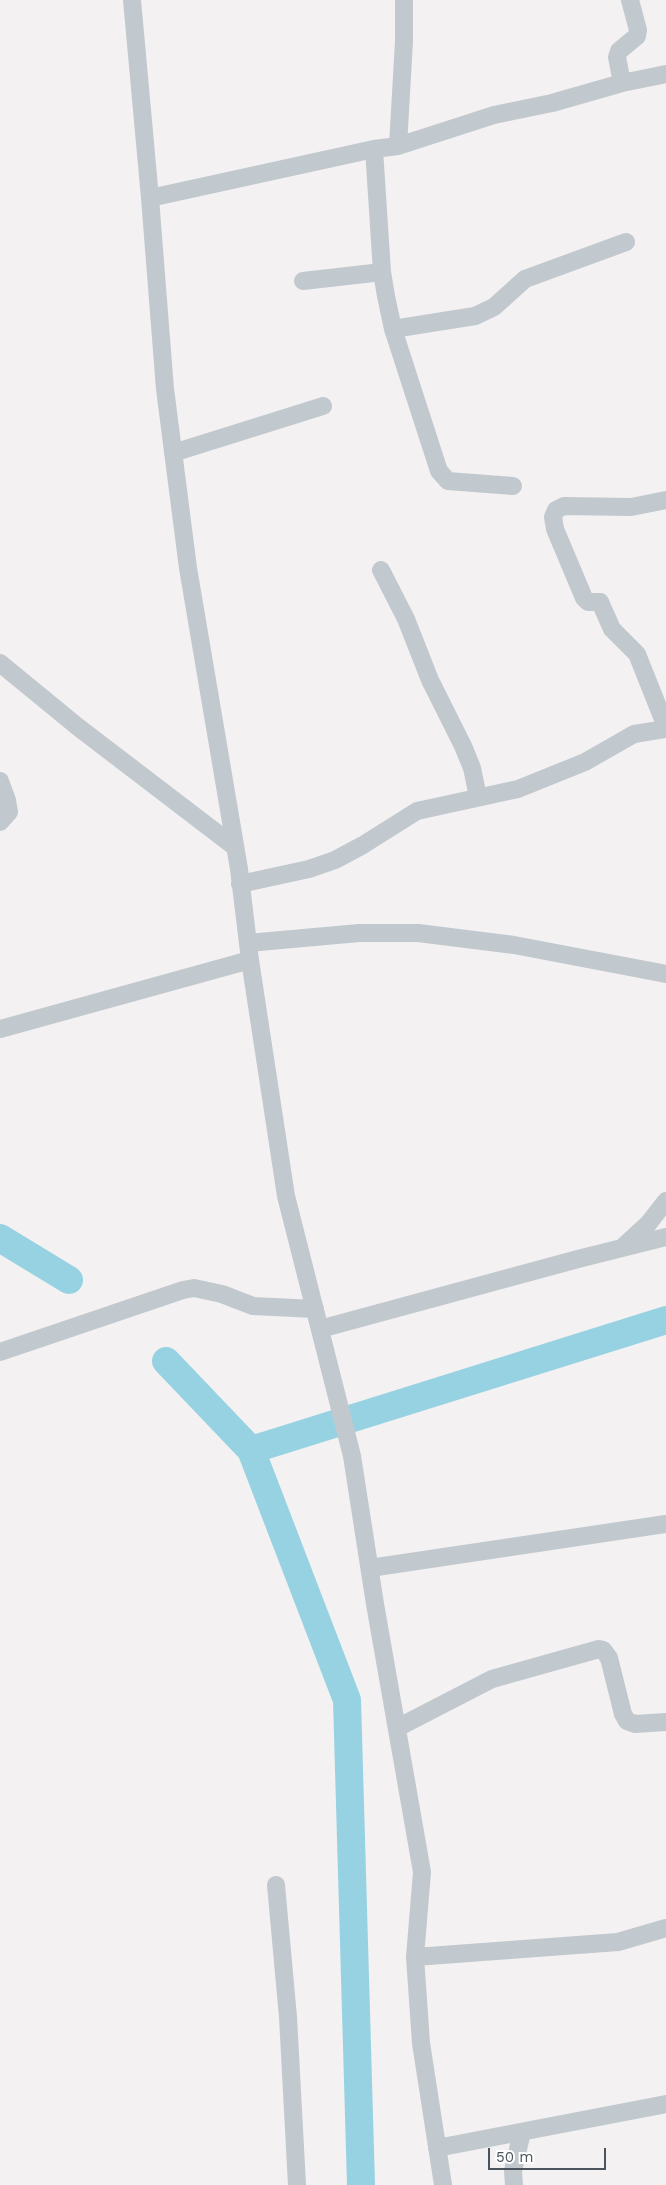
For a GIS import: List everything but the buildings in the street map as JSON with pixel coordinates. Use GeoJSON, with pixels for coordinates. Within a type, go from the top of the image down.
{"type":"FeatureCollection","features":[{"type":"Feature","properties":{"kind":"street"},"geometry":{"type":"LineString","coordinates":[[132,0],[165,389],[188,568],[236,848],[249,951],[286,1196],[352,1456],[422,1872],[415,1957],[421,2043],[443,2185]]}},
{"type":"Feature","properties":{"kind":"street"},"geometry":{"type":"LineString","coordinates":[[398,146],[404,41],[404,0]]}},
{"type":"Feature","properties":{"kind":"street"},"geometry":{"type":"LineString","coordinates":[[622,83],[617,57],[619,51],[637,36],[638,30],[630,0]]}},
{"type":"Feature","properties":{"kind":"street"},"geometry":{"type":"LineString","coordinates":[[150,198],[374,149],[398,146],[494,115],[552,103],[622,83],[666,74]]}},
{"type":"Feature","properties":{"kind":"street"},"geometry":{"type":"LineString","coordinates":[[374,149],[382,272],[393,329],[442,476],[448,482],[454,483],[513,486]]}},
{"type":"Feature","properties":{"kind":"street"},"geometry":{"type":"LineString","coordinates":[[393,329],[475,316],[494,307],[525,279],[626,242]]}},
{"type":"Feature","properties":{"kind":"street"},"geometry":{"type":"LineString","coordinates":[[303,280],[382,272]]}},
{"type":"Feature","properties":{"kind":"street"},"geometry":{"type":"LineString","coordinates":[[173,453],[324,406]]}},
{"type":"Feature","properties":{"kind":"street"},"geometry":{"type":"LineString","coordinates":[[240,884],[309,869],[335,860],[417,811],[518,789],[585,762],[634,734],[666,728],[637,654],[612,629],[600,602],[588,602],[584,598],[555,529],[553,517],[556,510],[564,506],[630,507],[644,506],[666,500]]}},
{"type":"Feature","properties":{"kind":"street"},"geometry":{"type":"LineString","coordinates":[[380,570],[406,619],[430,680],[463,746],[472,768],[478,797]]}},
{"type":"Feature","properties":{"kind":"street"},"geometry":{"type":"LineString","coordinates":[[1,667],[236,848]]}},
{"type":"Feature","properties":{"kind":"street"},"geometry":{"type":"LineString","coordinates":[[0,781],[8,800],[9,812],[0,822]]}},
{"type":"Feature","properties":{"kind":"street"},"geometry":{"type":"LineString","coordinates":[[0,1029],[249,951],[359,934],[418,933],[514,945],[666,974]]}},
{"type":"Feature","properties":{"kind":"street"},"geometry":{"type":"LineString","coordinates":[[620,1249],[648,1224],[666,1201]]}},
{"type":"Feature","properties":{"kind":"street"},"geometry":{"type":"LineString","coordinates":[[320,1329],[666,1238]]}},
{"type":"Feature","properties":{"kind":"street"},"geometry":{"type":"LineString","coordinates":[[0,1352],[183,1290],[194,1288],[209,1290],[253,1306],[316,1309]]}},
{"type":"Feature","properties":{"kind":"street"},"geometry":{"type":"LineString","coordinates":[[370,1568],[666,1524]]}},
{"type":"Feature","properties":{"kind":"street"},"geometry":{"type":"LineString","coordinates":[[397,1728],[492,1679],[598,1649],[603,1650],[608,1658],[623,1714],[627,1721],[635,1724],[666,1722]]}},
{"type":"Feature","properties":{"kind":"street"},"geometry":{"type":"LineString","coordinates":[[276,1885],[288,2018],[297,2185]]}},
{"type":"Feature","properties":{"kind":"street"},"geometry":{"type":"LineString","coordinates":[[415,1957],[618,1942],[666,1928]]}},
{"type":"Feature","properties":{"kind":"street"},"geometry":{"type":"LineString","coordinates":[[437,2148],[666,2104]]}},
{"type":"Feature","properties":{"kind":"street"},"geometry":{"type":"LineString","coordinates":[[514,2185],[513,2171],[522,2132]]}},
{"type":"Feature","properties":{"kind":"waterway"},"geometry":{"type":"LineString","coordinates":[[0,1238],[69,1280]]}},
{"type":"Feature","properties":{"kind":"waterway"},"geometry":{"type":"LineString","coordinates":[[251,1450],[666,1320]]}},
{"type":"Feature","properties":{"kind":"waterway"},"geometry":{"type":"LineString","coordinates":[[166,1361],[251,1450],[347,1700],[361,2185]]}}]}
